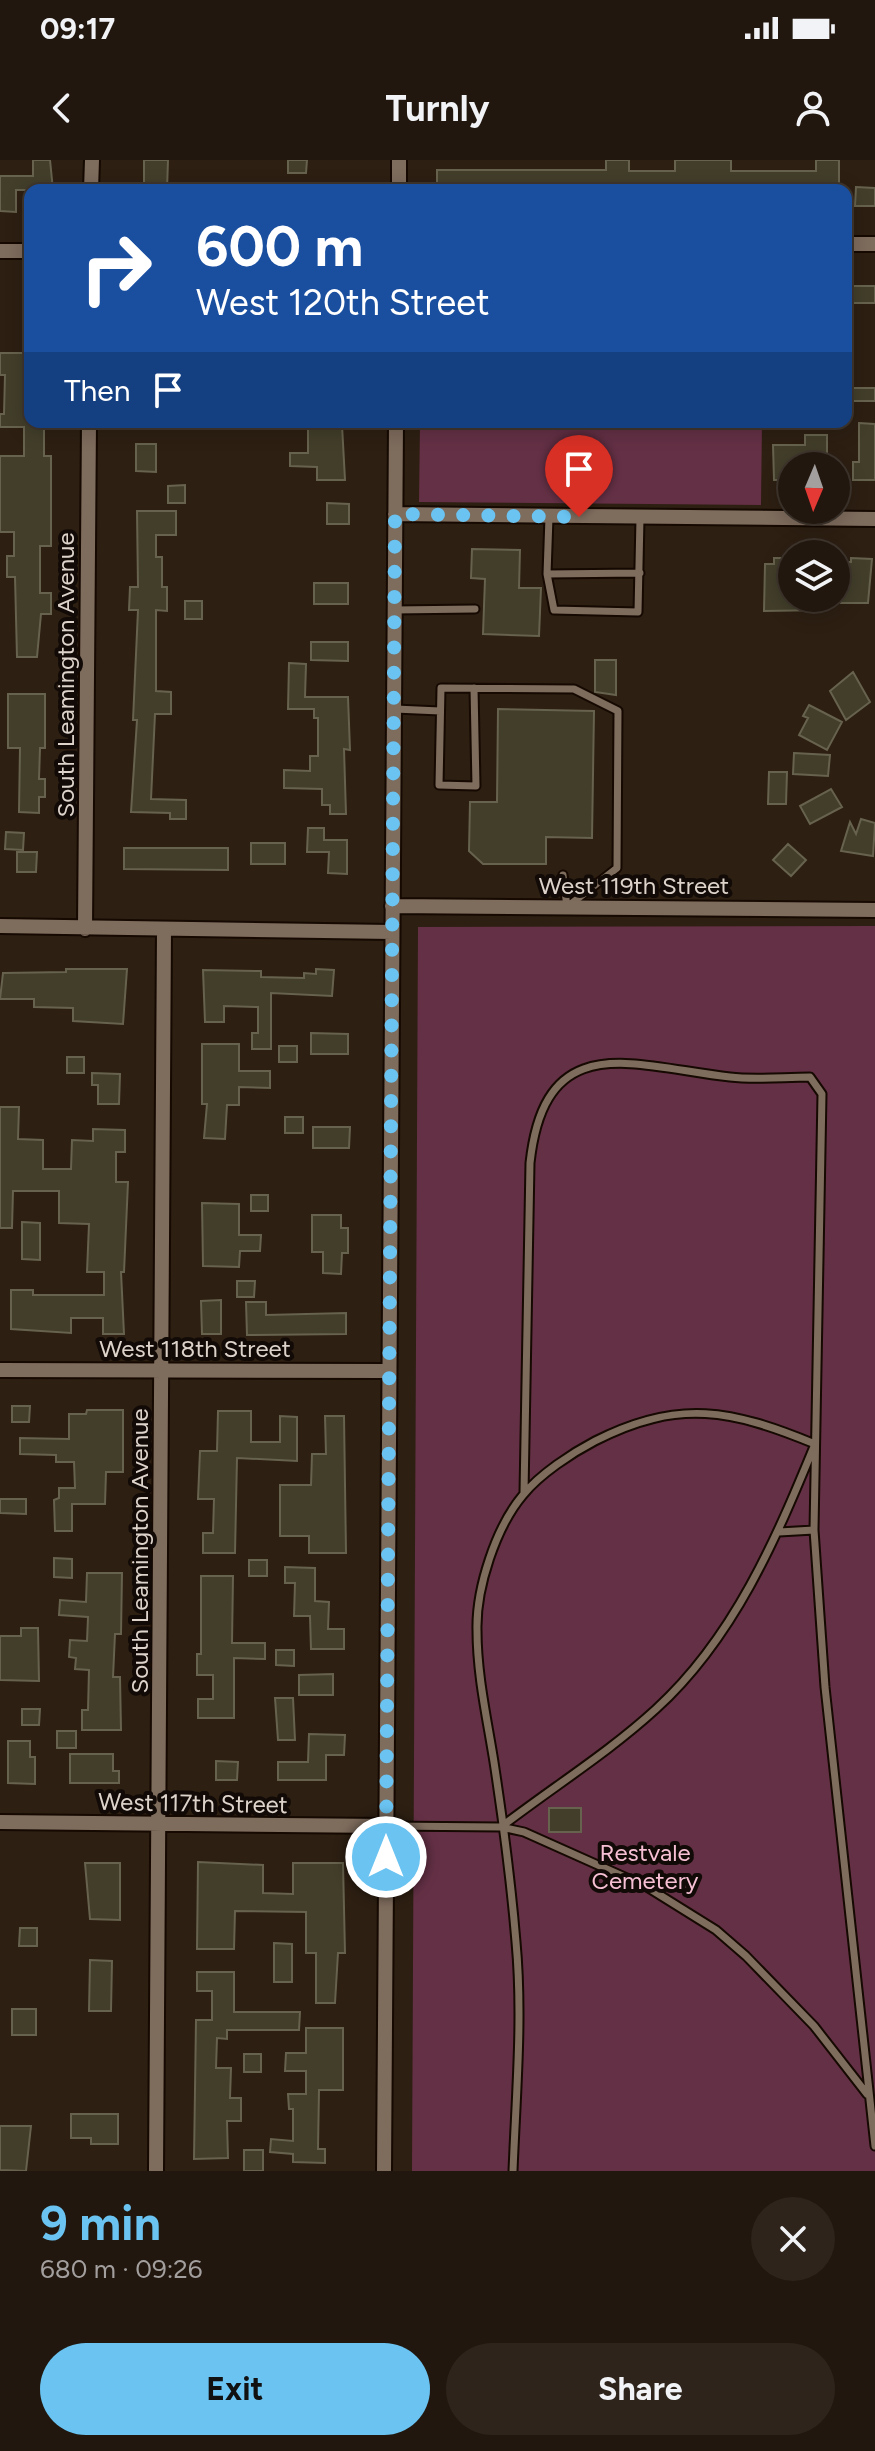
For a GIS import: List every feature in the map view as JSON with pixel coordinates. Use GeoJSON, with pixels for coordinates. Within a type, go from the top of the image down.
{"type":"FeatureCollection","features":[{"type":"Feature","properties":{"kind":"street"},"geometry":{"type":"LineString","coordinates":[[91,184],[92,160]]}},
{"type":"Feature","properties":{"kind":"street"},"geometry":{"type":"LineString","coordinates":[[399,160],[399,184]]}},
{"type":"Feature","properties":{"kind":"street"},"geometry":{"type":"LineString","coordinates":[[852,244],[875,244]]}},
{"type":"Feature","properties":{"kind":"street"},"geometry":{"type":"LineString","coordinates":[[0,251],[24,251]]}},
{"type":"Feature","properties":{"kind":"street","name":"South Leamington Avenue"},"geometry":{"type":"LineString","coordinates":[[85,929],[89,428]]}},
{"type":"Feature","properties":{"kind":"street"},"geometry":{"type":"LineString","coordinates":[[384,2171],[396,428]]}},
{"type":"Feature","properties":{"kind":"street"},"geometry":{"type":"LineString","coordinates":[[395,514],[875,519]]}},
{"type":"Feature","properties":{"kind":"street","name":"West 119th Street"},"geometry":{"type":"LineString","coordinates":[[392,906],[875,910]]}},
{"type":"Feature","properties":{"kind":"street"},"geometry":{"type":"LineString","coordinates":[[0,926],[164,931],[392,932]]}},
{"type":"Feature","properties":{"kind":"street","name":"South Leamington Avenue"},"geometry":{"type":"LineString","coordinates":[[156,2171],[164,931]]}},
{"type":"Feature","properties":{"kind":"street","name":"West 118th Street"},"geometry":{"type":"LineString","coordinates":[[0,1370],[389,1371]]}},
{"type":"Feature","properties":{"kind":"street","name":"West 117th Street"},"geometry":{"type":"LineString","coordinates":[[0,1822],[386,1826]]}},
{"type":"Feature","properties":{"kind":"lane"},"geometry":{"type":"LineString","coordinates":[[549,517],[547,574],[554,610],[638,612],[640,518]]}},
{"type":"Feature","properties":{"kind":"lane"},"geometry":{"type":"LineString","coordinates":[[547,574],[640,573]]}},
{"type":"Feature","properties":{"kind":"lane"},"geometry":{"type":"LineString","coordinates":[[394,610],[475,609]]}},
{"type":"Feature","properties":{"kind":"lane"},"geometry":{"type":"LineString","coordinates":[[474,688],[476,786],[439,785],[441,688],[474,688],[574,689],[618,711],[617,868],[567,907]]}},
{"type":"Feature","properties":{"kind":"lane"},"geometry":{"type":"LineString","coordinates":[[393,709],[440,711]]}},
{"type":"Feature","properties":{"kind":"lane"},"geometry":{"type":"LineString","coordinates":[[563,875],[567,907]]}},
{"type":"Feature","properties":{"kind":"lane"},"geometry":{"type":"LineString","coordinates":[[524,1493],[533,1137],[540,1113],[561,1082],[596,1065],[636,1062],[733,1077],[810,1077],[822,1094],[814,1530],[821,1644],[875,2146]]}},
{"type":"Feature","properties":{"kind":"lane"},"geometry":{"type":"LineString","coordinates":[[513,2171],[518,1963],[482,1694],[477,1627],[488,1572],[508,1518],[524,1493],[569,1458],[632,1424],[683,1413],[727,1413],[750,1418],[815,1444]]}},
{"type":"Feature","properties":{"kind":"lane"},"geometry":{"type":"LineString","coordinates":[[501,1827],[587,1765],[659,1706],[730,1619],[779,1532],[815,1444]]}},
{"type":"Feature","properties":{"kind":"lane"},"geometry":{"type":"LineString","coordinates":[[779,1532],[814,1530]]}},
{"type":"Feature","properties":{"kind":"lane"},"geometry":{"type":"LineString","coordinates":[[386,1826],[501,1827],[524,1832],[647,1887],[716,1930],[783,1991],[850,2068],[869,2097]]}},
{"type":"Feature","properties":{"kind":"green space"},"geometry":{"type":"Polygon","coordinates":[[[420,428],[762,428],[761,505],[419,502],[420,428]]]}},
{"type":"Feature","properties":{"kind":"green space","name":"Restvale Cemetery"},"geometry":{"type":"Polygon","coordinates":[[[875,926],[875,2171],[412,2171],[418,927],[875,926]]]}},
{"type":"Feature","properties":{"kind":"building"},"geometry":{"type":"Polygon","coordinates":[[[33,160],[50,160],[52,184],[24,184],[24,190],[16,190],[16,212],[0,211],[0,176],[33,176],[33,160]]]}},
{"type":"Feature","properties":{"kind":"building"},"geometry":{"type":"Polygon","coordinates":[[[144,160],[168,160],[167,184],[144,184],[144,160]]]}},
{"type":"Feature","properties":{"kind":"building"},"geometry":{"type":"Polygon","coordinates":[[[288,160],[307,160],[306,173],[288,173],[288,160]]]}},
{"type":"Feature","properties":{"kind":"building"},"geometry":{"type":"Polygon","coordinates":[[[606,160],[629,160],[629,171],[675,171],[675,160],[731,160],[731,171],[816,171],[816,160],[839,160],[839,184],[437,184],[437,170],[606,170],[606,160]]]}},
{"type":"Feature","properties":{"kind":"building"},"geometry":{"type":"Polygon","coordinates":[[[856,187],[875,188],[875,206],[855,206],[856,187]]]}},
{"type":"Feature","properties":{"kind":"building"},"geometry":{"type":"Polygon","coordinates":[[[852,286],[875,286],[875,303],[852,303],[852,286]]]}},
{"type":"Feature","properties":{"kind":"building"},"geometry":{"type":"Polygon","coordinates":[[[0,353],[24,353],[24,427],[0,427],[0,414],[4,414],[5,375],[0,375],[0,353]]]}},
{"type":"Feature","properties":{"kind":"building"},"geometry":{"type":"Polygon","coordinates":[[[852,388],[875,388],[875,401],[852,401],[852,388]]]}},
{"type":"Feature","properties":{"kind":"building"},"geometry":{"type":"Polygon","coordinates":[[[859,423],[875,424],[875,480],[853,480],[853,462],[859,462],[859,423]]]}},
{"type":"Feature","properties":{"kind":"building"},"geometry":{"type":"Polygon","coordinates":[[[24,428],[44,428],[44,456],[51,456],[51,546],[40,546],[40,593],[51,593],[51,614],[41,614],[37,657],[17,657],[15,577],[7,577],[7,556],[14,556],[14,532],[0,532],[0,456],[24,456],[24,428]]]}},
{"type":"Feature","properties":{"kind":"building"},"geometry":{"type":"Polygon","coordinates":[[[308,428],[342,428],[345,480],[317,480],[317,467],[290,466],[290,453],[308,453],[308,428]]]}},
{"type":"Feature","properties":{"kind":"building"},"geometry":{"type":"Polygon","coordinates":[[[805,435],[827,435],[827,452],[778,452],[778,480],[774,480],[773,445],[805,445],[805,435]]]}},
{"type":"Feature","properties":{"kind":"building"},"geometry":{"type":"Polygon","coordinates":[[[136,444],[156,444],[156,472],[136,471],[136,444]]]}},
{"type":"Feature","properties":{"kind":"building"},"geometry":{"type":"Polygon","coordinates":[[[185,485],[185,503],[168,503],[168,486],[185,485]]]}},
{"type":"Feature","properties":{"kind":"building"},"geometry":{"type":"Polygon","coordinates":[[[327,503],[349,504],[349,524],[327,524],[327,503]]]}},
{"type":"Feature","properties":{"kind":"building"},"geometry":{"type":"Polygon","coordinates":[[[137,511],[176,511],[176,535],[156,535],[156,557],[162,557],[162,587],[167,587],[167,611],[156,610],[156,691],[171,692],[171,714],[155,714],[151,799],[186,800],[186,819],[170,819],[170,813],[131,812],[137,720],[133,720],[138,610],[129,610],[130,587],[138,587],[137,511]]]}},
{"type":"Feature","properties":{"kind":"building"},"geometry":{"type":"Polygon","coordinates":[[[472,549],[520,550],[519,588],[541,588],[539,636],[483,634],[485,579],[471,578],[472,549]]]}},
{"type":"Feature","properties":{"kind":"building"},"geometry":{"type":"Polygon","coordinates":[[[774,558],[778,558],[778,611],[764,611],[765,564],[774,564],[774,558]]]}},
{"type":"Feature","properties":{"kind":"building"},"geometry":{"type":"Polygon","coordinates":[[[851,558],[872,559],[868,603],[850,603],[851,558]]]}},
{"type":"Feature","properties":{"kind":"building"},"geometry":{"type":"Polygon","coordinates":[[[314,583],[348,583],[348,604],[314,604],[314,583]]]}},
{"type":"Feature","properties":{"kind":"building"},"geometry":{"type":"Polygon","coordinates":[[[185,601],[202,601],[202,619],[185,619],[185,601]]]}},
{"type":"Feature","properties":{"kind":"building"},"geometry":{"type":"Polygon","coordinates":[[[311,642],[348,642],[348,661],[311,660],[311,642]]]}},
{"type":"Feature","properties":{"kind":"building"},"geometry":{"type":"Polygon","coordinates":[[[595,660],[616,660],[616,695],[595,692],[595,660]]]}},
{"type":"Feature","properties":{"kind":"building"},"geometry":{"type":"Polygon","coordinates":[[[289,663],[306,664],[305,697],[348,697],[350,750],[344,749],[346,814],[330,814],[330,805],[322,805],[322,789],[284,788],[284,770],[310,771],[310,756],[318,756],[318,718],[314,718],[314,709],[288,709],[289,663]]]}},
{"type":"Feature","properties":{"kind":"building"},"geometry":{"type":"Polygon","coordinates":[[[853,672],[870,702],[846,720],[830,691],[853,672]]]}},
{"type":"Feature","properties":{"kind":"building"},"geometry":{"type":"Polygon","coordinates":[[[8,694],[45,694],[45,748],[40,748],[39,779],[45,779],[45,797],[39,797],[39,813],[19,812],[20,748],[8,748],[8,694]]]}},
{"type":"Feature","properties":{"kind":"building"},"geometry":{"type":"Polygon","coordinates":[[[809,705],[842,722],[827,750],[799,735],[808,718],[803,716],[809,705]]]}},
{"type":"Feature","properties":{"kind":"building"},"geometry":{"type":"Polygon","coordinates":[[[498,709],[594,711],[592,838],[546,837],[546,864],[483,864],[469,851],[470,802],[497,802],[498,709]]]}},
{"type":"Feature","properties":{"kind":"building"},"geometry":{"type":"Polygon","coordinates":[[[794,753],[830,755],[828,776],[793,774],[794,753]]]}},
{"type":"Feature","properties":{"kind":"building"},"geometry":{"type":"Polygon","coordinates":[[[769,772],[787,772],[786,804],[768,804],[769,772]]]}},
{"type":"Feature","properties":{"kind":"building"},"geometry":{"type":"Polygon","coordinates":[[[831,789],[842,807],[810,824],[800,806],[831,789]]]}},
{"type":"Feature","properties":{"kind":"building"},"geometry":{"type":"Polygon","coordinates":[[[861,819],[875,823],[873,856],[841,851],[850,822],[856,834],[861,819]]]}},
{"type":"Feature","properties":{"kind":"building"},"geometry":{"type":"Polygon","coordinates":[[[308,828],[324,828],[324,840],[347,840],[347,874],[328,873],[329,852],[307,852],[308,828]]]}},
{"type":"Feature","properties":{"kind":"building"},"geometry":{"type":"Polygon","coordinates":[[[6,832],[24,833],[23,850],[5,849],[6,832]]]}},
{"type":"Feature","properties":{"kind":"building"},"geometry":{"type":"Polygon","coordinates":[[[251,843],[285,843],[285,864],[251,864],[251,843]]]}},
{"type":"Feature","properties":{"kind":"building"},"geometry":{"type":"Polygon","coordinates":[[[788,844],[806,860],[791,876],[773,860],[788,844]]]}},
{"type":"Feature","properties":{"kind":"building"},"geometry":{"type":"Polygon","coordinates":[[[124,848],[228,848],[228,870],[124,869],[124,848]]]}},
{"type":"Feature","properties":{"kind":"building"},"geometry":{"type":"Polygon","coordinates":[[[17,852],[37,852],[36,872],[17,872],[17,852]]]}},
{"type":"Feature","properties":{"kind":"building"},"geometry":{"type":"Polygon","coordinates":[[[66,969],[127,969],[123,1024],[73,1021],[73,1008],[34,1007],[34,999],[0,999],[3,973],[66,972],[66,969]]]}},
{"type":"Feature","properties":{"kind":"building"},"geometry":{"type":"Polygon","coordinates":[[[316,969],[334,970],[332,996],[271,993],[271,1049],[252,1049],[252,1033],[258,1033],[258,1007],[224,1006],[224,1022],[205,1022],[203,970],[261,971],[261,977],[304,978],[304,973],[316,974],[316,969]]]}},
{"type":"Feature","properties":{"kind":"building"},"geometry":{"type":"Polygon","coordinates":[[[311,1033],[348,1034],[348,1054],[311,1054],[311,1033]]]}},
{"type":"Feature","properties":{"kind":"building"},"geometry":{"type":"Polygon","coordinates":[[[202,1044],[239,1044],[239,1071],[270,1071],[270,1088],[239,1087],[239,1105],[227,1105],[225,1139],[204,1138],[207,1104],[202,1104],[202,1044]]]}},
{"type":"Feature","properties":{"kind":"building"},"geometry":{"type":"Polygon","coordinates":[[[279,1046],[297,1046],[297,1062],[279,1062],[279,1046]]]}},
{"type":"Feature","properties":{"kind":"building"},"geometry":{"type":"Polygon","coordinates":[[[67,1057],[84,1057],[84,1073],[67,1073],[67,1057]]]}},
{"type":"Feature","properties":{"kind":"building"},"geometry":{"type":"Polygon","coordinates":[[[92,1073],[120,1074],[119,1104],[98,1104],[98,1085],[92,1085],[92,1073]]]}},
{"type":"Feature","properties":{"kind":"building"},"geometry":{"type":"Polygon","coordinates":[[[0,1107],[19,1107],[18,1139],[43,1140],[43,1169],[71,1169],[72,1140],[93,1141],[93,1129],[125,1130],[125,1152],[116,1152],[116,1182],[128,1182],[124,1272],[121,1272],[124,1334],[103,1334],[103,1318],[71,1318],[71,1333],[11,1329],[11,1290],[33,1290],[33,1295],[104,1295],[104,1272],[87,1272],[89,1224],[59,1223],[59,1191],[13,1191],[12,1228],[0,1228],[0,1107]]]}},
{"type":"Feature","properties":{"kind":"building"},"geometry":{"type":"Polygon","coordinates":[[[285,1117],[303,1117],[303,1133],[285,1133],[285,1117]]]}},
{"type":"Feature","properties":{"kind":"building"},"geometry":{"type":"Polygon","coordinates":[[[313,1127],[350,1127],[349,1148],[313,1148],[313,1127]]]}},
{"type":"Feature","properties":{"kind":"building"},"geometry":{"type":"Polygon","coordinates":[[[251,1195],[268,1195],[268,1211],[251,1211],[251,1195]]]}},
{"type":"Feature","properties":{"kind":"building"},"geometry":{"type":"Polygon","coordinates":[[[202,1203],[239,1204],[239,1235],[261,1235],[260,1251],[240,1251],[239,1267],[203,1266],[202,1203]]]}},
{"type":"Feature","properties":{"kind":"building"},"geometry":{"type":"Polygon","coordinates":[[[312,1215],[341,1215],[341,1228],[348,1228],[348,1253],[342,1253],[341,1274],[323,1273],[323,1252],[312,1252],[312,1215]]]}},
{"type":"Feature","properties":{"kind":"building"},"geometry":{"type":"Polygon","coordinates":[[[22,1222],[40,1223],[40,1260],[22,1259],[22,1222]]]}},
{"type":"Feature","properties":{"kind":"building"},"geometry":{"type":"Polygon","coordinates":[[[237,1281],[255,1281],[254,1297],[237,1297],[237,1281]]]}},
{"type":"Feature","properties":{"kind":"building"},"geometry":{"type":"Polygon","coordinates":[[[221,1300],[221,1334],[202,1334],[201,1301],[221,1300]]]}},
{"type":"Feature","properties":{"kind":"building"},"geometry":{"type":"Polygon","coordinates":[[[246,1302],[266,1302],[266,1315],[346,1313],[346,1334],[247,1335],[246,1302]]]}},
{"type":"Feature","properties":{"kind":"building"},"geometry":{"type":"Polygon","coordinates":[[[12,1406],[30,1406],[29,1422],[12,1422],[12,1406]]]}},
{"type":"Feature","properties":{"kind":"building"},"geometry":{"type":"Polygon","coordinates":[[[87,1410],[123,1410],[123,1472],[106,1472],[105,1504],[72,1504],[72,1531],[55,1531],[54,1500],[59,1498],[59,1488],[75,1488],[74,1462],[56,1462],[56,1455],[20,1454],[20,1438],[69,1439],[69,1414],[86,1414],[87,1410]]]}},
{"type":"Feature","properties":{"kind":"building"},"geometry":{"type":"Polygon","coordinates":[[[218,1411],[251,1411],[251,1442],[280,1442],[280,1416],[297,1417],[297,1461],[237,1458],[235,1553],[203,1553],[203,1533],[213,1533],[214,1499],[198,1499],[200,1451],[217,1451],[218,1411]]]}},
{"type":"Feature","properties":{"kind":"building"},"geometry":{"type":"Polygon","coordinates":[[[325,1416],[344,1416],[346,1553],[309,1553],[309,1536],[280,1536],[280,1485],[311,1485],[312,1454],[326,1454],[325,1416]]]}},
{"type":"Feature","properties":{"kind":"building"},"geometry":{"type":"Polygon","coordinates":[[[0,1499],[26,1499],[26,1514],[0,1513],[0,1499]]]}},
{"type":"Feature","properties":{"kind":"building"},"geometry":{"type":"Polygon","coordinates":[[[54,1558],[72,1559],[72,1578],[54,1577],[54,1558]]]}},
{"type":"Feature","properties":{"kind":"building"},"geometry":{"type":"Polygon","coordinates":[[[249,1560],[267,1560],[267,1576],[249,1576],[249,1560]]]}},
{"type":"Feature","properties":{"kind":"building"},"geometry":{"type":"Polygon","coordinates":[[[285,1567],[315,1568],[315,1601],[329,1602],[328,1629],[344,1629],[344,1649],[311,1649],[310,1616],[294,1616],[295,1583],[285,1583],[285,1567]]]}},
{"type":"Feature","properties":{"kind":"building"},"geometry":{"type":"Polygon","coordinates":[[[87,1573],[122,1573],[121,1634],[115,1634],[113,1677],[120,1677],[121,1730],[82,1730],[82,1710],[88,1710],[89,1670],[75,1669],[76,1658],[69,1657],[70,1640],[87,1641],[88,1617],[59,1615],[60,1600],[86,1602],[87,1573]]]}},
{"type":"Feature","properties":{"kind":"building"},"geometry":{"type":"Polygon","coordinates":[[[201,1576],[233,1576],[232,1643],[265,1643],[265,1659],[234,1658],[234,1718],[198,1718],[198,1699],[213,1699],[213,1675],[197,1675],[197,1654],[201,1654],[201,1576]]]}},
{"type":"Feature","properties":{"kind":"building"},"geometry":{"type":"Polygon","coordinates":[[[21,1628],[38,1628],[39,1681],[0,1680],[0,1636],[21,1636],[21,1628]]]}},
{"type":"Feature","properties":{"kind":"building"},"geometry":{"type":"Polygon","coordinates":[[[276,1650],[294,1650],[294,1666],[276,1665],[276,1650]]]}},
{"type":"Feature","properties":{"kind":"building"},"geometry":{"type":"Polygon","coordinates":[[[333,1674],[333,1695],[299,1695],[299,1675],[333,1674]]]}},
{"type":"Feature","properties":{"kind":"building"},"geometry":{"type":"Polygon","coordinates":[[[275,1698],[293,1698],[295,1740],[278,1740],[275,1698]]]}},
{"type":"Feature","properties":{"kind":"building"},"geometry":{"type":"Polygon","coordinates":[[[22,1709],[40,1709],[39,1725],[22,1725],[22,1709]]]}},
{"type":"Feature","properties":{"kind":"building"},"geometry":{"type":"Polygon","coordinates":[[[57,1731],[76,1731],[76,1748],[57,1748],[57,1731]]]}},
{"type":"Feature","properties":{"kind":"building"},"geometry":{"type":"Polygon","coordinates":[[[309,1734],[345,1735],[344,1755],[326,1755],[326,1780],[278,1780],[278,1762],[308,1762],[309,1734]]]}},
{"type":"Feature","properties":{"kind":"building"},"geometry":{"type":"Polygon","coordinates":[[[8,1741],[30,1741],[30,1757],[35,1757],[35,1784],[8,1783],[8,1741]]]}},
{"type":"Feature","properties":{"kind":"building"},"geometry":{"type":"Polygon","coordinates":[[[70,1754],[113,1754],[113,1771],[119,1771],[119,1783],[70,1783],[70,1754]]]}},
{"type":"Feature","properties":{"kind":"building"},"geometry":{"type":"Polygon","coordinates":[[[216,1761],[238,1762],[237,1780],[216,1780],[216,1761]]]}},
{"type":"Feature","properties":{"kind":"building"},"geometry":{"type":"Polygon","coordinates":[[[549,1808],[581,1808],[581,1832],[549,1832],[549,1808]]]}},
{"type":"Feature","properties":{"kind":"building"},"geometry":{"type":"Polygon","coordinates":[[[198,1862],[263,1865],[263,1893],[293,1894],[293,1863],[343,1863],[345,1953],[338,1953],[335,2003],[316,2003],[316,1953],[306,1953],[306,1912],[235,1911],[234,1949],[197,1949],[198,1862]]]}},
{"type":"Feature","properties":{"kind":"building"},"geometry":{"type":"Polygon","coordinates":[[[85,1863],[120,1863],[120,1920],[90,1919],[85,1863]]]}},
{"type":"Feature","properties":{"kind":"building"},"geometry":{"type":"Polygon","coordinates":[[[20,1928],[37,1928],[37,1946],[19,1946],[20,1928]]]}},
{"type":"Feature","properties":{"kind":"building"},"geometry":{"type":"Polygon","coordinates":[[[274,1943],[292,1944],[292,1982],[274,1982],[274,1943]]]}},
{"type":"Feature","properties":{"kind":"building"},"geometry":{"type":"Polygon","coordinates":[[[90,1960],[112,1961],[111,2011],[89,2011],[90,1960]]]}},
{"type":"Feature","properties":{"kind":"building"},"geometry":{"type":"Polygon","coordinates":[[[197,1972],[234,1972],[234,2012],[300,2012],[299,2030],[227,2030],[227,2039],[217,2038],[216,2068],[231,2068],[230,2098],[241,2098],[241,2121],[227,2121],[228,2158],[194,2159],[196,2020],[212,2020],[212,1991],[197,1991],[197,1972]]]}},
{"type":"Feature","properties":{"kind":"building"},"geometry":{"type":"Polygon","coordinates":[[[12,2009],[36,2009],[36,2035],[12,2035],[12,2009]]]}},
{"type":"Feature","properties":{"kind":"building"},"geometry":{"type":"Polygon","coordinates":[[[306,2028],[343,2028],[343,2090],[319,2090],[318,2149],[325,2149],[325,2163],[293,2162],[293,2154],[270,2152],[271,2139],[293,2141],[293,2109],[289,2109],[288,2094],[306,2094],[306,2071],[285,2071],[286,2053],[306,2053],[306,2028]]]}},
{"type":"Feature","properties":{"kind":"building"},"geometry":{"type":"Polygon","coordinates":[[[244,2054],[261,2054],[261,2072],[244,2072],[244,2054]]]}},
{"type":"Feature","properties":{"kind":"building"},"geometry":{"type":"Polygon","coordinates":[[[71,2114],[118,2114],[118,2144],[91,2144],[91,2138],[71,2138],[71,2114]]]}},
{"type":"Feature","properties":{"kind":"building"},"geometry":{"type":"Polygon","coordinates":[[[0,2126],[31,2126],[26,2171],[0,2170],[0,2126]]]}},
{"type":"Feature","properties":{"kind":"building"},"geometry":{"type":"Polygon","coordinates":[[[244,2150],[263,2150],[263,2171],[244,2171],[244,2150]]]}},
{"type":"Feature","properties":{"kind":"route"},"geometry":{"type":"LineString","coordinates":[[386,1857],[395,514],[579,517]]}}]}
